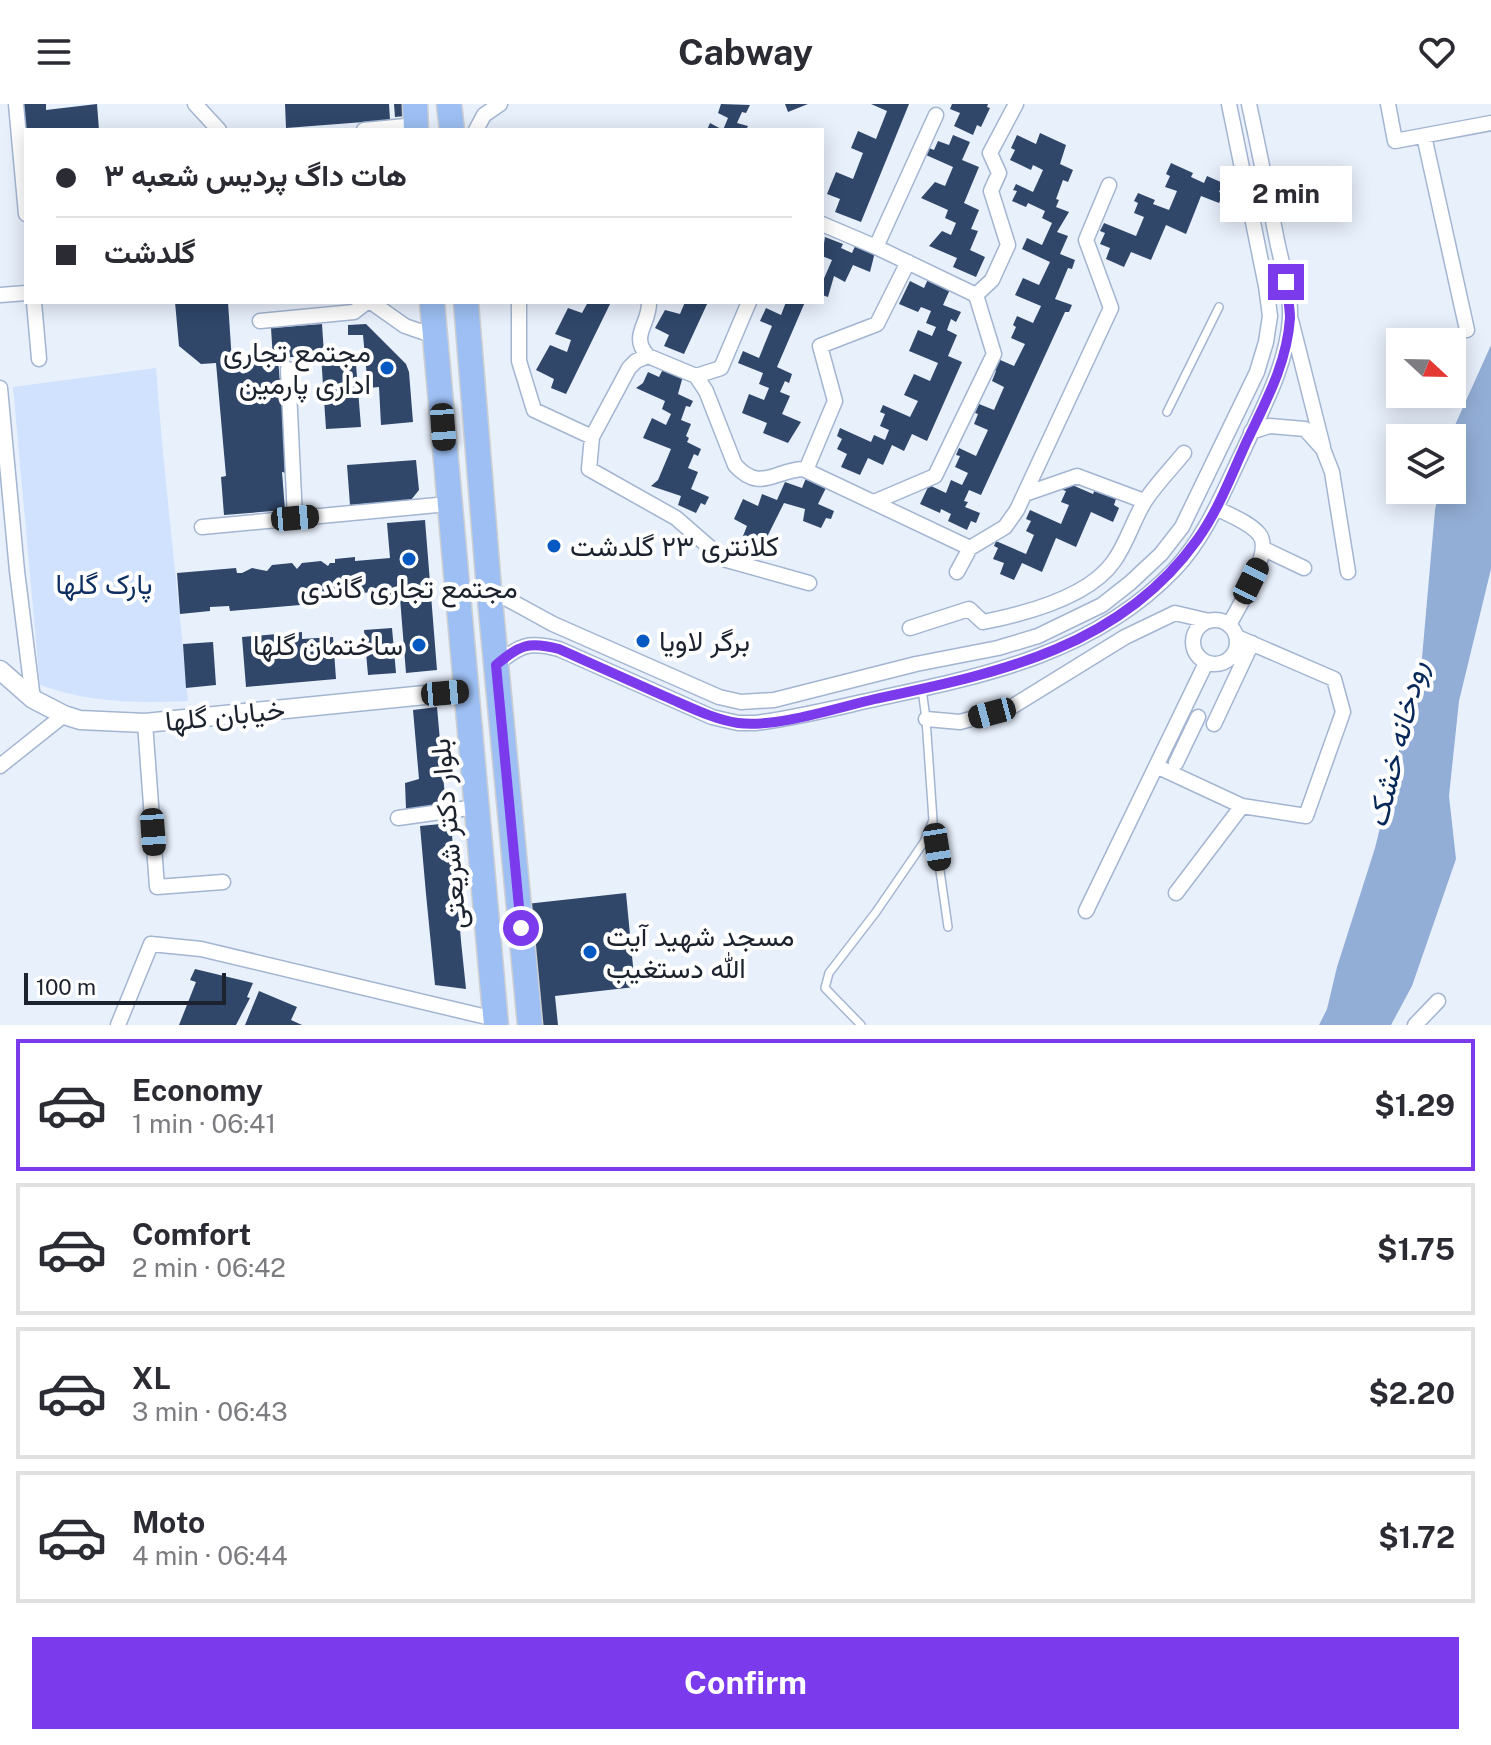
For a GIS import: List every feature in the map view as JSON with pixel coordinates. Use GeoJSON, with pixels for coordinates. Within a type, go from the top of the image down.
{"type":"FeatureCollection","features":[{"type":"Feature","properties":{"kind":"main road"},"geometry":{"type":"LineString","coordinates":[[449,104],[452,128]]}},
{"type":"Feature","properties":{"kind":"main road","name":"بلوار دکتر شریعتی"},"geometry":{"type":"LineString","coordinates":[[432,304],[495,1022]]}},
{"type":"Feature","properties":{"kind":"main road"},"geometry":{"type":"LineString","coordinates":[[466,304],[530,1025]]}},
{"type":"Feature","properties":{"kind":"main road"},"geometry":{"type":"LineString","coordinates":[[476,815],[511,820]]}},
{"type":"Feature","properties":{"kind":"street"},"geometry":{"type":"LineString","coordinates":[[16,104],[24,192]]}},
{"type":"Feature","properties":{"kind":"street"},"geometry":{"type":"LineString","coordinates":[[195,104],[217,128]]}},
{"type":"Feature","properties":{"kind":"street"},"geometry":{"type":"LineString","coordinates":[[477,128],[484,115],[500,104]]}},
{"type":"Feature","properties":{"kind":"street"},"geometry":{"type":"LineString","coordinates":[[976,295],[992,280],[1008,245],[991,191],[999,173],[990,153],[1016,104]]}},
{"type":"Feature","properties":{"kind":"street"},"geometry":{"type":"LineString","coordinates":[[489,589],[553,624],[719,697],[754,703],[916,664],[998,648],[1038,636],[1102,605],[1161,554],[1182,527],[1257,372],[1266,342],[1270,316],[1266,286],[1229,104]]}},
{"type":"Feature","properties":{"kind":"street"},"geometry":{"type":"LineString","coordinates":[[1249,104],[1286,282],[1290,316],[1332,472],[1348,572]]}},
{"type":"Feature","properties":{"kind":"street"},"geometry":{"type":"LineString","coordinates":[[1388,104],[1395,141],[1491,123]]}},
{"type":"Feature","properties":{"kind":"street"},"geometry":{"type":"LineString","coordinates":[[876,247],[936,115]]}},
{"type":"Feature","properties":{"kind":"street"},"geometry":{"type":"LineString","coordinates":[[374,128],[416,120]]}},
{"type":"Feature","properties":{"kind":"street"},"geometry":{"type":"LineString","coordinates":[[1424,136],[1467,330]]}},
{"type":"Feature","properties":{"kind":"street"},"geometry":{"type":"LineString","coordinates":[[957,572],[970,548],[1005,527],[1025,494],[1111,308],[1086,240],[1109,185]]}},
{"type":"Feature","properties":{"kind":"street"},"geometry":{"type":"LineString","coordinates":[[824,225],[976,295],[994,354],[935,476],[874,502]]}},
{"type":"Feature","properties":{"kind":"street"},"geometry":{"type":"LineString","coordinates":[[806,470],[835,401],[820,346],[877,324],[908,262]]}},
{"type":"Feature","properties":{"kind":"street"},"geometry":{"type":"LineString","coordinates":[[0,295],[24,293]]}},
{"type":"Feature","properties":{"kind":"street"},"geometry":{"type":"LineString","coordinates":[[34,304],[39,359]]}},
{"type":"Feature","properties":{"kind":"street"},"geometry":{"type":"LineString","coordinates":[[260,321],[354,312],[366,304]]}},
{"type":"Feature","properties":{"kind":"street"},"geometry":{"type":"LineString","coordinates":[[519,304],[519,361],[534,410],[592,437]]}},
{"type":"Feature","properties":{"kind":"street"},"geometry":{"type":"LineString","coordinates":[[649,304],[639,341],[641,349],[648,356],[696,376],[706,391],[735,465],[742,474],[766,480],[792,469],[806,470],[970,548]]}},
{"type":"Feature","properties":{"kind":"street"},"geometry":{"type":"LineString","coordinates":[[696,376],[721,368],[748,304]]}},
{"type":"Feature","properties":{"kind":"street"},"geometry":{"type":"LineString","coordinates":[[392,308],[405,326],[434,336]]}},
{"type":"Feature","properties":{"kind":"street"},"geometry":{"type":"LineString","coordinates":[[496,665],[514,650],[536,643],[559,649],[712,717],[747,723],[777,720],[922,689],[1045,655],[1112,622],[1144,599],[1176,568],[1199,538],[1276,379],[1286,347],[1290,316]]}},
{"type":"Feature","properties":{"kind":"street"},"geometry":{"type":"LineString","coordinates":[[648,356],[629,368],[592,437],[589,469],[676,518],[723,559],[809,583]]}},
{"type":"Feature","properties":{"kind":"street"},"geometry":{"type":"LineString","coordinates":[[288,369],[295,518]]}},
{"type":"Feature","properties":{"kind":"street"},"geometry":{"type":"LineString","coordinates":[[0,388],[17,571],[33,699]]}},
{"type":"Feature","properties":{"kind":"street"},"geometry":{"type":"LineString","coordinates":[[1251,432],[1269,426],[1305,429],[1324,451]]}},
{"type":"Feature","properties":{"kind":"street"},"geometry":{"type":"LineString","coordinates":[[910,628],[969,609],[983,622],[996,619],[1048,605],[1090,584],[1113,564],[1144,501],[1184,453]]}},
{"type":"Feature","properties":{"kind":"street"},"geometry":{"type":"LineString","coordinates":[[1025,494],[1077,476],[1144,501]]}},
{"type":"Feature","properties":{"kind":"street"},"geometry":{"type":"LineString","coordinates":[[202,527],[448,504]]}},
{"type":"Feature","properties":{"kind":"street"},"geometry":{"type":"LineString","coordinates":[[1209,621],[1197,630],[1193,644],[1199,658],[1206,663],[1226,662],[1236,651],[1233,631],[1264,549],[1260,535],[1216,508]]}},
{"type":"Feature","properties":{"kind":"street"},"geometry":{"type":"LineString","coordinates":[[1264,549],[1304,568]]}},
{"type":"Feature","properties":{"kind":"street"},"geometry":{"type":"LineString","coordinates":[[926,719],[960,722],[1010,708],[1125,637],[1175,613],[1216,620],[1252,643],[1334,679],[1343,712],[1306,816],[1242,806],[1156,766]]}},
{"type":"Feature","properties":{"kind":"street"},"geometry":{"type":"LineString","coordinates":[[1183,710],[1218,726],[1252,643]]}},
{"type":"Feature","properties":{"kind":"street"},"geometry":{"type":"LineString","coordinates":[[624,678],[632,659]]}},
{"type":"Feature","properties":{"kind":"street"},"geometry":{"type":"LineString","coordinates":[[1086,911],[1206,663]]}},
{"type":"Feature","properties":{"kind":"street"},"geometry":{"type":"LineString","coordinates":[[916,664],[922,689]]}},
{"type":"Feature","properties":{"kind":"street","name":"خیابان گلها"},"geometry":{"type":"LineString","coordinates":[[0,670],[33,699],[64,715],[80,720],[145,723],[465,691]]}},
{"type":"Feature","properties":{"kind":"street"},"geometry":{"type":"LineString","coordinates":[[0,766],[64,715]]}},
{"type":"Feature","properties":{"kind":"street"},"geometry":{"type":"LineString","coordinates":[[1176,763],[1198,717]]}},
{"type":"Feature","properties":{"kind":"street"},"geometry":{"type":"LineString","coordinates":[[145,723],[157,887],[223,882]]}},
{"type":"Feature","properties":{"kind":"street"},"geometry":{"type":"LineString","coordinates":[[1176,893],[1242,806]]}},
{"type":"Feature","properties":{"kind":"street"},"geometry":{"type":"LineString","coordinates":[[398,818],[476,815]]}},
{"type":"Feature","properties":{"kind":"street"},"geometry":{"type":"LineString","coordinates":[[118,1025],[151,944],[201,949],[495,1022]]}},
{"type":"Feature","properties":{"kind":"street"},"geometry":{"type":"LineString","coordinates":[[1415,1025],[1438,1001]]}},
{"type":"Feature","properties":{"kind":"lane"},"geometry":{"type":"LineString","coordinates":[[1167,412],[1219,307]]}},
{"type":"Feature","properties":{"kind":"lane"},"geometry":{"type":"LineString","coordinates":[[922,689],[933,820],[948,927]]}},
{"type":"Feature","properties":{"kind":"lane"},"geometry":{"type":"LineString","coordinates":[[861,1025],[825,988],[829,973],[924,842],[933,820]]}},
{"type":"Feature","properties":{"kind":"green space","name":"پارک گلها"},"geometry":{"type":"Polygon","coordinates":[[[156,368],[188,701],[113,700],[76,695],[40,685],[13,387],[156,368]]]}},
{"type":"Feature","properties":{"kind":"shaded area"},"geometry":{"type":"Polygon","coordinates":[[[1491,345],[1491,569],[1459,701],[1449,796],[1456,859],[1412,986],[1391,1025],[1319,1025],[1327,1009],[1337,967],[1375,848],[1422,658],[1436,504],[1466,504],[1466,424],[1455,424],[1463,408],[1466,408],[1466,401],[1491,345]]]}},
{"type":"Feature","properties":{"kind":"building"},"geometry":{"type":"Polygon","coordinates":[[[21,104],[46,104],[46,110],[97,104],[99,128],[25,128],[21,104]]]}},
{"type":"Feature","properties":{"kind":"building"},"geometry":{"type":"Polygon","coordinates":[[[285,104],[389,104],[390,120],[286,128],[285,104]]]}},
{"type":"Feature","properties":{"kind":"building"},"geometry":{"type":"Polygon","coordinates":[[[394,104],[405,104],[406,116],[395,117],[394,104]]]}},
{"type":"Feature","properties":{"kind":"building"},"geometry":{"type":"Polygon","coordinates":[[[721,104],[750,105],[737,123],[747,128],[724,128],[728,118],[718,113],[721,104]]]}},
{"type":"Feature","properties":{"kind":"building"},"geometry":{"type":"Polygon","coordinates":[[[785,104],[808,104],[788,112],[785,104]]]}},
{"type":"Feature","properties":{"kind":"building"},"geometry":{"type":"Polygon","coordinates":[[[871,104],[909,104],[861,222],[835,212],[840,199],[827,194],[836,172],[853,179],[863,153],[851,148],[858,131],[876,139],[887,111],[871,104]]]}},
{"type":"Feature","properties":{"kind":"building"},"geometry":{"type":"Polygon","coordinates":[[[952,104],[988,104],[990,108],[981,127],[977,125],[973,135],[954,126],[960,113],[950,109],[952,104]]]}},
{"type":"Feature","properties":{"kind":"building"},"geometry":{"type":"Polygon","coordinates":[[[1040,133],[1066,145],[1060,164],[1073,170],[1068,182],[1063,180],[1056,207],[1069,212],[1057,232],[1068,236],[1060,254],[1075,260],[1072,269],[1068,268],[1055,299],[1072,305],[1069,312],[1065,312],[981,495],[969,490],[965,507],[980,513],[976,523],[971,521],[967,530],[948,521],[951,514],[941,509],[940,513],[920,504],[929,485],[946,493],[951,480],[962,485],[968,473],[955,467],[960,456],[956,455],[959,448],[976,456],[988,430],[974,424],[978,414],[975,413],[979,404],[994,410],[1004,387],[992,381],[996,371],[993,369],[998,359],[1014,366],[1025,344],[1011,338],[1017,316],[1033,323],[1041,306],[1015,295],[1023,278],[1039,285],[1050,262],[1022,249],[1027,238],[1042,245],[1052,223],[1042,218],[1045,211],[1028,203],[1026,207],[1012,201],[1017,191],[1013,190],[1016,184],[1033,192],[1043,170],[1033,165],[1031,170],[1010,160],[1017,135],[1036,144],[1040,133]]]}},
{"type":"Feature","properties":{"kind":"building"},"geometry":{"type":"Polygon","coordinates":[[[953,135],[970,142],[962,160],[979,167],[964,203],[979,210],[971,229],[978,231],[970,250],[985,257],[976,277],[953,267],[957,258],[929,246],[942,231],[951,235],[956,223],[945,218],[948,210],[921,198],[935,182],[945,186],[953,167],[926,155],[929,148],[934,150],[938,141],[949,145],[953,135]]]}},
{"type":"Feature","properties":{"kind":"building"},"geometry":{"type":"Polygon","coordinates":[[[1171,163],[1193,173],[1191,177],[1204,183],[1207,176],[1223,183],[1219,203],[1201,196],[1186,234],[1166,225],[1151,260],[1131,252],[1124,267],[1106,259],[1110,248],[1100,244],[1105,233],[1100,231],[1104,223],[1136,236],[1144,217],[1134,213],[1138,193],[1155,200],[1153,204],[1169,210],[1177,191],[1165,187],[1171,163]]]}},
{"type":"Feature","properties":{"kind":"building"},"geometry":{"type":"Polygon","coordinates":[[[825,237],[843,244],[841,248],[852,253],[856,244],[875,252],[870,272],[853,265],[845,282],[834,276],[828,297],[824,296],[824,278],[832,260],[824,257],[825,237]]]}},
{"type":"Feature","properties":{"kind":"building"},"geometry":{"type":"Polygon","coordinates":[[[930,275],[952,285],[943,305],[961,312],[956,322],[951,319],[947,330],[957,335],[948,356],[962,362],[927,441],[912,434],[904,451],[892,445],[883,465],[868,458],[860,475],[841,467],[847,454],[837,449],[842,439],[837,436],[840,428],[871,442],[874,435],[885,440],[889,430],[880,426],[885,414],[880,412],[883,405],[910,417],[918,401],[904,395],[914,374],[930,381],[938,363],[909,351],[918,330],[932,336],[936,327],[926,323],[931,311],[921,307],[918,312],[899,304],[910,281],[924,288],[930,275]]]}},
{"type":"Feature","properties":{"kind":"building"},"geometry":{"type":"Polygon","coordinates":[[[175,304],[228,304],[232,362],[273,359],[271,328],[322,324],[324,354],[355,352],[361,427],[326,429],[321,355],[278,358],[287,473],[282,472],[285,510],[224,515],[221,477],[226,476],[216,363],[201,364],[179,346],[175,304]]]}},
{"type":"Feature","properties":{"kind":"building"},"geometry":{"type":"Polygon","coordinates":[[[587,304],[610,304],[566,394],[551,388],[554,379],[536,370],[550,345],[567,352],[571,340],[555,334],[568,308],[582,313],[587,304]]]}},
{"type":"Feature","properties":{"kind":"building"},"geometry":{"type":"Polygon","coordinates":[[[684,304],[707,304],[684,354],[664,346],[669,335],[655,328],[665,310],[680,314],[684,304]]]}},
{"type":"Feature","properties":{"kind":"building"},"geometry":{"type":"Polygon","coordinates":[[[785,304],[804,304],[777,367],[792,374],[789,383],[785,381],[780,392],[790,396],[782,414],[801,422],[788,443],[763,433],[767,423],[742,413],[749,394],[764,400],[769,388],[759,384],[763,373],[738,363],[743,351],[759,358],[772,326],[760,321],[766,308],[781,315],[785,304]]]}},
{"type":"Feature","properties":{"kind":"building"},"geometry":{"type":"Polygon","coordinates":[[[366,324],[406,364],[413,422],[381,425],[379,387],[368,388],[363,335],[348,335],[348,325],[366,324]]]}},
{"type":"Feature","properties":{"kind":"building"},"geometry":{"type":"Polygon","coordinates":[[[664,367],[683,376],[678,394],[693,401],[690,407],[686,406],[681,420],[691,424],[687,442],[701,449],[698,456],[694,454],[688,468],[698,472],[691,489],[709,497],[705,505],[701,503],[696,513],[678,505],[681,496],[651,486],[658,480],[671,449],[643,438],[652,418],[666,425],[671,414],[662,409],[665,401],[636,388],[643,383],[648,372],[659,377],[664,367]]]}},
{"type":"Feature","properties":{"kind":"building"},"geometry":{"type":"Polygon","coordinates":[[[416,460],[419,490],[411,500],[350,505],[347,465],[416,460]]]}},
{"type":"Feature","properties":{"kind":"building"},"geometry":{"type":"Polygon","coordinates":[[[806,478],[827,486],[818,504],[834,511],[831,519],[826,518],[821,528],[803,521],[805,509],[784,503],[762,547],[743,536],[747,526],[734,519],[743,499],[758,506],[762,494],[777,500],[785,482],[802,488],[806,478]]]}},
{"type":"Feature","properties":{"kind":"building"},"geometry":{"type":"Polygon","coordinates":[[[1063,481],[1093,494],[1096,487],[1117,496],[1114,505],[1119,508],[1113,522],[1091,512],[1076,547],[1056,538],[1042,572],[1022,563],[1014,580],[1000,574],[1004,563],[993,559],[998,548],[994,546],[996,541],[1026,554],[1034,535],[1026,531],[1031,521],[1026,519],[1030,510],[1061,524],[1069,505],[1061,502],[1066,491],[1060,489],[1063,481]]]}},
{"type":"Feature","properties":{"kind":"building"},"geometry":{"type":"Polygon","coordinates":[[[425,520],[437,670],[406,673],[400,598],[383,599],[383,591],[362,593],[363,597],[300,602],[300,605],[230,611],[229,606],[210,607],[210,611],[180,614],[177,573],[236,568],[237,573],[242,573],[252,568],[267,571],[272,565],[292,563],[297,569],[302,563],[321,561],[328,566],[335,563],[335,559],[390,558],[387,523],[425,520]]]}},
{"type":"Feature","properties":{"kind":"building"},"geometry":{"type":"Polygon","coordinates":[[[392,628],[396,673],[368,675],[364,630],[392,628]]]}},
{"type":"Feature","properties":{"kind":"building"},"geometry":{"type":"Polygon","coordinates":[[[302,632],[302,639],[333,637],[336,679],[246,687],[242,637],[302,632]]]}},
{"type":"Feature","properties":{"kind":"building"},"geometry":{"type":"Polygon","coordinates":[[[213,642],[216,685],[186,688],[183,644],[213,642]]]}},
{"type":"Feature","properties":{"kind":"building"},"geometry":{"type":"Polygon","coordinates":[[[437,707],[445,797],[440,805],[406,809],[405,783],[419,779],[413,710],[437,707]]]}},
{"type":"Feature","properties":{"kind":"building"},"geometry":{"type":"Polygon","coordinates":[[[451,823],[466,989],[435,985],[426,894],[420,826],[451,823]]]}},
{"type":"Feature","properties":{"kind":"building","name":"مسجد شهید آیت الله دستغیب"},"geometry":{"type":"Polygon","coordinates":[[[626,893],[635,987],[555,996],[558,1025],[538,1025],[526,904],[626,893]]]}},
{"type":"Feature","properties":{"kind":"building"},"geometry":{"type":"Polygon","coordinates":[[[195,969],[253,983],[247,997],[250,998],[236,1025],[179,1025],[196,982],[190,980],[195,969]]]}},
{"type":"Feature","properties":{"kind":"building"},"geometry":{"type":"Polygon","coordinates":[[[259,991],[297,1007],[291,1020],[302,1025],[245,1025],[259,991]]]}},
{"type":"Feature","properties":{"kind":"place","name":"مجتمع تجاری اداری پارمین"},"geometry":{"type":"Point","coordinates":[387,368]}},
{"type":"Feature","properties":{"kind":"place","name":"کلانتری ۲۳ گلدشت"},"geometry":{"type":"Point","coordinates":[554,546]}},
{"type":"Feature","properties":{"kind":"place","name":"مجتمع تجاری گاندی"},"geometry":{"type":"Point","coordinates":[409,559]}},
{"type":"Feature","properties":{"kind":"place","name":"برگر لاویا"},"geometry":{"type":"Point","coordinates":[643,641]}},
{"type":"Feature","properties":{"kind":"place","name":"ساختمان گلها"},"geometry":{"type":"Point","coordinates":[419,645]}},
{"type":"Feature","properties":{"kind":"place","name":"مسجد شهید آیت الله دستغیب"},"geometry":{"type":"Point","coordinates":[590,952]}},
{"type":"Feature","properties":{"kind":"route"},"geometry":{"type":"LineString","coordinates":[[521,928],[496,665],[514,650],[536,643],[559,649],[712,717],[755,723],[922,689],[1045,655],[1082,639],[1144,599],[1176,568],[1199,538],[1276,379],[1286,347],[1290,316],[1286,282]]}},
{"type":"Feature","properties":{"kind":"water label","name":"رودخانه خشک"},"geometry":{"type":"Point","coordinates":[1397,744]}}]}
